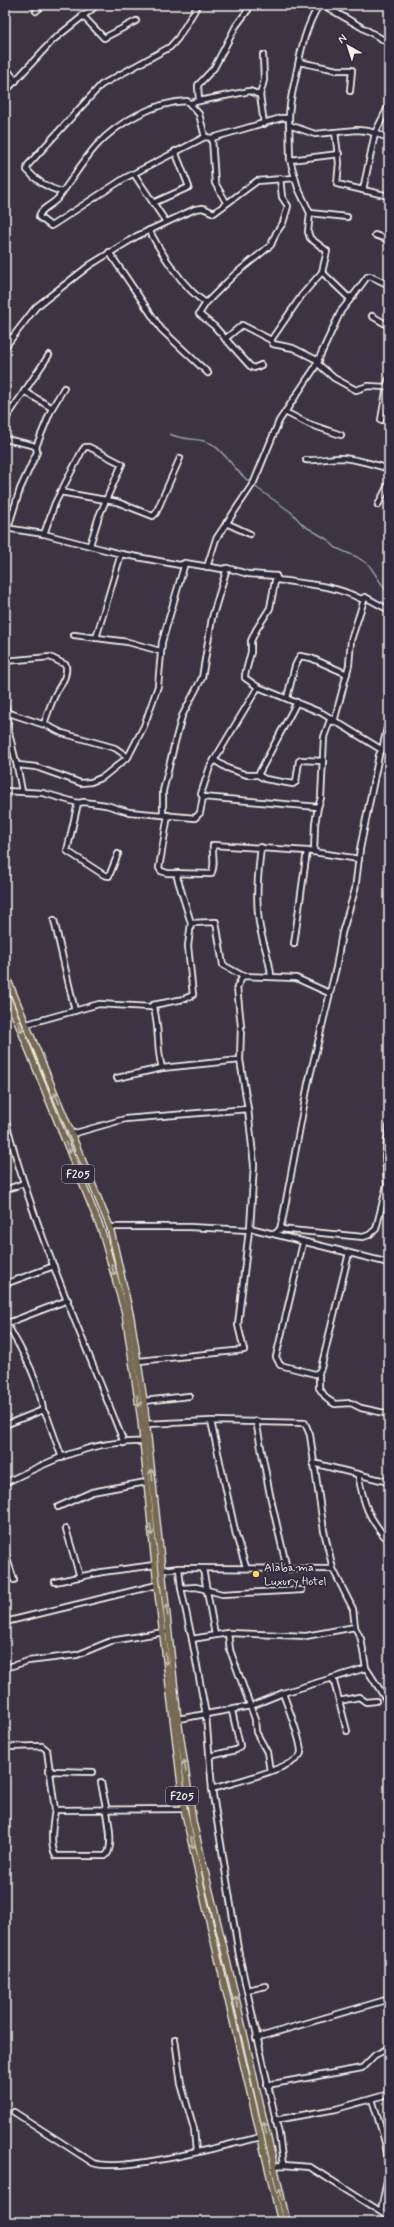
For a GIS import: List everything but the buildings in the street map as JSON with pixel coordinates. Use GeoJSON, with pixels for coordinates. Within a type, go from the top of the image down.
{"type":"FeatureCollection","features":[{"type":"Feature","properties":{"kind":"main road","name":"F205"},"geometry":{"type":"LineString","coordinates":[[5,973],[110,1227],[131,1318],[139,1361],[144,1401],[178,1719],[193,1822],[287,2222]]}},
{"type":"Feature","properties":{"kind":"main road","name":"F205"},"geometry":{"type":"LineString","coordinates":[[5,991],[6,998],[26,1042],[105,1239],[125,1313],[143,1442],[156,1584],[164,1632],[184,1810],[204,1903],[281,2222]]}},
{"type":"Feature","properties":{"kind":"main road"},"geometry":{"type":"LineString","coordinates":[[26,1042],[33,1040]]}},
{"type":"Feature","properties":{"kind":"main road"},"geometry":{"type":"LineString","coordinates":[[204,1903],[212,1902]]}},
{"type":"Feature","properties":{"kind":"street"},"geometry":{"type":"LineString","coordinates":[[36,11],[43,5]]}},
{"type":"Feature","properties":{"kind":"street"},"geometry":{"type":"LineString","coordinates":[[5,92],[53,40],[96,5]]}},
{"type":"Feature","properties":{"kind":"street"},"geometry":{"type":"LineString","coordinates":[[62,192],[50,189],[38,180],[27,170],[28,165],[100,85],[170,47],[178,38],[198,5]]}},
{"type":"Feature","properties":{"kind":"street"},"geometry":{"type":"LineString","coordinates":[[242,5],[248,10]]}},
{"type":"Feature","properties":{"kind":"street"},"geometry":{"type":"LineString","coordinates":[[199,101],[198,84],[214,68],[236,26],[251,5]]}},
{"type":"Feature","properties":{"kind":"street"},"geometry":{"type":"LineString","coordinates":[[271,340],[302,295],[322,272],[327,252],[309,235],[307,228],[310,213],[307,204],[301,196],[290,160],[289,105],[306,28],[319,5]]}},
{"type":"Feature","properties":{"kind":"street"},"geometry":{"type":"LineString","coordinates":[[323,5],[389,43]]}},
{"type":"Feature","properties":{"kind":"street"},"geometry":{"type":"LineString","coordinates":[[82,15],[104,38],[136,21]]}},
{"type":"Feature","properties":{"kind":"street"},"geometry":{"type":"LineString","coordinates":[[263,55],[264,80],[260,95],[264,124]]}},
{"type":"Feature","properties":{"kind":"street"},"geometry":{"type":"LineString","coordinates":[[299,62],[337,70],[352,70],[350,91]]}},
{"type":"Feature","properties":{"kind":"street"},"geometry":{"type":"LineString","coordinates":[[5,67],[16,81]]}},
{"type":"Feature","properties":{"kind":"street"},"geometry":{"type":"LineString","coordinates":[[261,88],[255,92],[191,103],[187,101],[177,101],[142,112],[115,130],[96,146],[57,200],[40,213],[40,217],[51,226],[111,186],[175,151],[205,137],[212,138],[289,118]]}},
{"type":"Feature","properties":{"kind":"street"},"geometry":{"type":"LineString","coordinates":[[255,92],[260,95]]}},
{"type":"Feature","properties":{"kind":"street"},"geometry":{"type":"LineString","coordinates":[[191,103],[199,114],[205,137]]}},
{"type":"Feature","properties":{"kind":"street"},"geometry":{"type":"LineString","coordinates":[[363,190],[375,133],[389,105]]}},
{"type":"Feature","properties":{"kind":"street"},"geometry":{"type":"LineString","coordinates":[[289,125],[315,134],[357,130],[375,133],[389,138]]}},
{"type":"Feature","properties":{"kind":"street"},"geometry":{"type":"LineString","coordinates":[[335,132],[339,154],[337,184],[389,196]]}},
{"type":"Feature","properties":{"kind":"street"},"geometry":{"type":"LineString","coordinates":[[212,138],[216,186],[226,202]]}},
{"type":"Feature","properties":{"kind":"street"},"geometry":{"type":"LineString","coordinates":[[153,203],[188,187],[175,151]]}},
{"type":"Feature","properties":{"kind":"street"},"geometry":{"type":"LineString","coordinates":[[290,160],[339,154]]}},
{"type":"Feature","properties":{"kind":"street"},"geometry":{"type":"LineString","coordinates":[[134,174],[166,222]]}},
{"type":"Feature","properties":{"kind":"street"},"geometry":{"type":"LineString","coordinates":[[261,365],[254,368],[250,366],[199,314],[206,303],[234,275],[271,245],[276,233],[283,223],[288,206],[282,197],[280,178]]}},
{"type":"Feature","properties":{"kind":"street"},"geometry":{"type":"LineString","coordinates":[[5,347],[36,307],[70,279],[109,252],[149,230],[195,209],[203,208],[214,213],[226,202],[257,181],[295,178]]}},
{"type":"Feature","properties":{"kind":"street"},"geometry":{"type":"LineString","coordinates":[[310,213],[347,217]]}},
{"type":"Feature","properties":{"kind":"street"},"geometry":{"type":"LineString","coordinates":[[149,230],[156,244],[182,279],[191,290],[206,303]]}},
{"type":"Feature","properties":{"kind":"street"},"geometry":{"type":"LineString","coordinates":[[376,235],[389,240]]}},
{"type":"Feature","properties":{"kind":"street"},"geometry":{"type":"LineString","coordinates":[[109,252],[161,329],[208,373]]}},
{"type":"Feature","properties":{"kind":"street"},"geometry":{"type":"LineString","coordinates":[[322,272],[348,297],[353,296]]}},
{"type":"Feature","properties":{"kind":"street"},"geometry":{"type":"LineString","coordinates":[[207,567],[212,546],[254,482],[279,421],[318,362],[341,311],[367,277],[370,276],[389,285]]}},
{"type":"Feature","properties":{"kind":"street"},"geometry":{"type":"LineString","coordinates":[[372,316],[389,326]]}},
{"type":"Feature","properties":{"kind":"street"},"geometry":{"type":"LineString","coordinates":[[225,339],[242,325],[261,337],[271,340],[273,344],[293,348],[318,362],[325,372],[356,390],[368,386],[380,388],[388,392],[381,420]]}},
{"type":"Feature","properties":{"kind":"street"},"geometry":{"type":"LineString","coordinates":[[5,420],[49,355]]}},
{"type":"Feature","properties":{"kind":"street"},"geometry":{"type":"LineString","coordinates":[[380,388],[386,387],[389,379]]}},
{"type":"Feature","properties":{"kind":"street"},"geometry":{"type":"LineString","coordinates":[[64,388],[52,408],[36,447],[37,452],[20,489],[6,528],[44,534],[121,554],[180,565],[185,563],[207,567],[227,568],[248,574],[276,576],[278,580],[322,585],[361,599],[365,597],[389,610]]}},
{"type":"Feature","properties":{"kind":"street"},"geometry":{"type":"LineString","coordinates":[[24,391],[52,408]]}},
{"type":"Feature","properties":{"kind":"street"},"geometry":{"type":"LineString","coordinates":[[285,412],[309,424],[341,435]]}},
{"type":"Feature","properties":{"kind":"street"},"geometry":{"type":"LineString","coordinates":[[5,439],[36,447]]}},
{"type":"Feature","properties":{"kind":"street"},"geometry":{"type":"LineString","coordinates":[[44,534],[60,492],[82,451],[85,447],[89,447],[122,464],[105,500],[90,545]]}},
{"type":"Feature","properties":{"kind":"street"},"geometry":{"type":"LineString","coordinates":[[60,492],[117,502],[153,516],[156,513],[180,458]]}},
{"type":"Feature","properties":{"kind":"street"},"geometry":{"type":"LineString","coordinates":[[306,460],[318,461],[338,458],[358,460],[389,469]]}},
{"type":"Feature","properties":{"kind":"street"},"geometry":{"type":"LineString","coordinates":[[378,506],[389,483]]}},
{"type":"Feature","properties":{"kind":"street"},"geometry":{"type":"LineString","coordinates":[[226,524],[250,534]]}},
{"type":"Feature","properties":{"kind":"street"},"geometry":{"type":"LineString","coordinates":[[96,638],[121,554]]}},
{"type":"Feature","properties":{"kind":"street"},"geometry":{"type":"LineString","coordinates":[[18,765],[36,767],[80,783],[91,782],[103,777],[128,757],[144,726],[156,693],[160,668],[160,651],[185,563]]}},
{"type":"Feature","properties":{"kind":"street"},"geometry":{"type":"LineString","coordinates":[[227,568],[211,624],[202,678],[182,716],[163,791],[166,814],[160,868],[161,871],[196,876],[211,874],[214,870],[211,851],[213,845],[307,851],[359,858]]}},
{"type":"Feature","properties":{"kind":"street"},"geometry":{"type":"LineString","coordinates":[[276,576],[270,608],[256,630],[251,642],[251,652],[245,678],[258,687],[297,702],[322,714],[382,750]]}},
{"type":"Feature","properties":{"kind":"street"},"geometry":{"type":"LineString","coordinates":[[314,852],[315,824],[321,798],[324,738],[332,721],[347,674],[352,640],[365,597]]}},
{"type":"Feature","properties":{"kind":"street"},"geometry":{"type":"LineString","coordinates":[[74,635],[128,642],[160,651]]}},
{"type":"Feature","properties":{"kind":"street"},"geometry":{"type":"LineString","coordinates":[[287,698],[292,674],[300,656],[310,658],[347,674]]}},
{"type":"Feature","properties":{"kind":"street"},"geometry":{"type":"LineString","coordinates":[[5,661],[50,657],[66,665],[67,671],[62,684],[54,696],[44,724]]}},
{"type":"Feature","properties":{"kind":"street"},"geometry":{"type":"LineString","coordinates":[[5,791],[62,797],[78,803],[84,802],[106,805],[143,814],[166,814],[195,818],[200,813],[203,797],[200,794],[204,781],[214,760],[258,687]]}},
{"type":"Feature","properties":{"kind":"street"},"geometry":{"type":"LineString","coordinates":[[258,775],[297,702]]}},
{"type":"Feature","properties":{"kind":"street"},"geometry":{"type":"LineString","coordinates":[[5,704],[8,713],[8,730],[18,765],[22,792]]}},
{"type":"Feature","properties":{"kind":"street"},"geometry":{"type":"LineString","coordinates":[[8,713],[44,724],[62,733],[115,748],[128,757]]}},
{"type":"Feature","properties":{"kind":"street"},"geometry":{"type":"LineString","coordinates":[[275,1234],[280,1229],[308,1084],[336,968],[342,933],[355,890],[359,858],[379,755],[382,750],[389,719]]}},
{"type":"Feature","properties":{"kind":"street"},"geometry":{"type":"LineString","coordinates":[[214,760],[227,768],[247,776],[258,775],[265,779],[295,784],[299,761],[323,760]]}},
{"type":"Feature","properties":{"kind":"street"},"geometry":{"type":"LineString","coordinates":[[203,797],[318,808]]}},
{"type":"Feature","properties":{"kind":"street"},"geometry":{"type":"LineString","coordinates":[[78,803],[68,842],[69,853],[94,867],[104,875],[109,876],[118,854]]}},
{"type":"Feature","properties":{"kind":"street"},"geometry":{"type":"LineString","coordinates":[[261,847],[257,895],[259,920],[270,960],[271,976]]}},
{"type":"Feature","properties":{"kind":"street"},"geometry":{"type":"LineString","coordinates":[[294,944],[307,851]]}},
{"type":"Feature","properties":{"kind":"street"},"geometry":{"type":"LineString","coordinates":[[27,1024],[99,1004],[150,1007],[153,1005],[184,999],[193,995],[188,946],[191,923],[177,877],[179,873]]}},
{"type":"Feature","properties":{"kind":"street"},"geometry":{"type":"LineString","coordinates":[[54,920],[74,1011]]}},
{"type":"Feature","properties":{"kind":"street"},"geometry":{"type":"LineString","coordinates":[[191,923],[216,922],[223,965],[243,976],[296,978],[329,993]]}},
{"type":"Feature","properties":{"kind":"street"},"geometry":{"type":"LineString","coordinates":[[139,1361],[244,1350],[238,1324],[249,1229],[254,1165],[248,1109],[240,1060],[241,1026],[237,987],[243,976]]}},
{"type":"Feature","properties":{"kind":"street"},"geometry":{"type":"LineString","coordinates":[[153,1005],[157,1019],[158,1054],[162,1068]]}},
{"type":"Feature","properties":{"kind":"street"},"geometry":{"type":"LineString","coordinates":[[117,1078],[162,1068],[240,1060]]}},
{"type":"Feature","properties":{"kind":"street"},"geometry":{"type":"LineString","coordinates":[[72,1134],[125,1118],[248,1109]]}},
{"type":"Feature","properties":{"kind":"street"},"geometry":{"type":"LineString","coordinates":[[5,1118],[24,1183],[54,1266],[124,1443]]}},
{"type":"Feature","properties":{"kind":"street"},"geometry":{"type":"LineString","coordinates":[[280,1229],[363,1237],[373,1233],[377,1225],[387,1185],[385,1156],[389,1127]]}},
{"type":"Feature","properties":{"kind":"street"},"geometry":{"type":"LineString","coordinates":[[5,1146],[12,1144]]}},
{"type":"Feature","properties":{"kind":"street"},"geometry":{"type":"LineString","coordinates":[[5,1190],[24,1183]]}},
{"type":"Feature","properties":{"kind":"street"},"geometry":{"type":"LineString","coordinates":[[110,1227],[249,1229],[275,1234],[303,1243],[389,1263]]}},
{"type":"Feature","properties":{"kind":"street"},"geometry":{"type":"LineString","coordinates":[[303,1243],[276,1357],[280,1365],[315,1374],[319,1372]]}},
{"type":"Feature","properties":{"kind":"street"},"geometry":{"type":"LineString","coordinates":[[349,1253],[319,1372],[319,1388],[326,1399],[335,1404],[350,1403],[361,1408],[389,1414]]}},
{"type":"Feature","properties":{"kind":"street"},"geometry":{"type":"LineString","coordinates":[[5,1284],[54,1266]]}},
{"type":"Feature","properties":{"kind":"street"},"geometry":{"type":"LineString","coordinates":[[62,1458],[47,1416],[43,1410],[41,1398],[32,1372],[6,1324],[68,1300]]}},
{"type":"Feature","properties":{"kind":"street"},"geometry":{"type":"LineString","coordinates":[[144,1401],[189,1396]]}},
{"type":"Feature","properties":{"kind":"street"},"geometry":{"type":"LineString","coordinates":[[5,1425],[43,1410]]}},
{"type":"Feature","properties":{"kind":"street"},"geometry":{"type":"LineString","coordinates":[[146,1424],[211,1421],[305,1423],[310,1435],[324,1531],[333,1569],[349,1599],[355,1627],[361,1639],[366,1668],[389,1704]]}},
{"type":"Feature","properties":{"kind":"street"},"geometry":{"type":"LineString","coordinates":[[211,1421],[236,1535],[246,1567]]}},
{"type":"Feature","properties":{"kind":"street"},"geometry":{"type":"LineString","coordinates":[[256,1421],[270,1496],[287,1569]]}},
{"type":"Feature","properties":{"kind":"street"},"geometry":{"type":"LineString","coordinates":[[5,1483],[57,1458],[62,1458],[69,1453],[89,1447],[143,1442]]}},
{"type":"Feature","properties":{"kind":"street"},"geometry":{"type":"LineString","coordinates":[[313,1463],[389,1482]]}},
{"type":"Feature","properties":{"kind":"street"},"geometry":{"type":"LineString","coordinates":[[358,1474],[363,1499],[369,1516],[389,1542]]}},
{"type":"Feature","properties":{"kind":"street"},"geometry":{"type":"LineString","coordinates":[[58,1507],[92,1492],[146,1482]]}},
{"type":"Feature","properties":{"kind":"street"},"geometry":{"type":"LineString","coordinates":[[66,1529],[80,1576]]}},
{"type":"Feature","properties":{"kind":"street"},"geometry":{"type":"LineString","coordinates":[[5,1553],[14,1580]]}},
{"type":"Feature","properties":{"kind":"street"},"geometry":{"type":"LineString","coordinates":[[55,1582],[80,1576],[154,1565]]}},
{"type":"Feature","properties":{"kind":"street"},"geometry":{"type":"LineString","coordinates":[[162,1570],[179,1568],[246,1567],[333,1569]]}},
{"type":"Feature","properties":{"kind":"street"},"geometry":{"type":"LineString","coordinates":[[179,1568],[181,1588],[206,1715],[212,1788],[246,1990],[275,2120],[283,2165]]}},
{"type":"Feature","properties":{"kind":"street"},"geometry":{"type":"LineString","coordinates":[[203,1569],[215,1635]]}},
{"type":"Feature","properties":{"kind":"street"},"geometry":{"type":"LineString","coordinates":[[5,1622],[156,1584]]}},
{"type":"Feature","properties":{"kind":"street"},"geometry":{"type":"LineString","coordinates":[[181,1588],[196,1587],[222,1594],[302,1590]]}},
{"type":"Feature","properties":{"kind":"street"},"geometry":{"type":"LineString","coordinates":[[192,1639],[228,1633],[306,1636],[355,1627]]}},
{"type":"Feature","properties":{"kind":"street"},"geometry":{"type":"LineString","coordinates":[[5,1668],[28,1661],[77,1655],[111,1641],[164,1632]]}},
{"type":"Feature","properties":{"kind":"street"},"geometry":{"type":"LineString","coordinates":[[228,1633],[230,1650],[251,1706],[255,1719],[256,1732],[267,1752],[270,1771]]}},
{"type":"Feature","properties":{"kind":"street"},"geometry":{"type":"LineString","coordinates":[[178,1719],[251,1706],[283,1693],[366,1668]]}},
{"type":"Feature","properties":{"kind":"street"},"geometry":{"type":"LineString","coordinates":[[333,1678],[347,1732]]}},
{"type":"Feature","properties":{"kind":"street"},"geometry":{"type":"LineString","coordinates":[[212,1788],[288,1766],[300,1757],[301,1753],[283,1693]]}},
{"type":"Feature","properties":{"kind":"street"},"geometry":{"type":"LineString","coordinates":[[339,1701],[359,1698],[366,1702],[376,1701]]}},
{"type":"Feature","properties":{"kind":"street"},"geometry":{"type":"LineString","coordinates":[[210,1756],[236,1750],[240,1746],[232,1710]]}},
{"type":"Feature","properties":{"kind":"street"},"geometry":{"type":"LineString","coordinates":[[5,1748],[45,1747],[47,1750],[55,1810],[53,1826],[57,1856],[96,1857],[109,1854],[110,1838],[107,1811],[101,1782]]}},
{"type":"Feature","properties":{"kind":"street"},"geometry":{"type":"LineString","coordinates":[[49,1771],[93,1772]]}},
{"type":"Feature","properties":{"kind":"street"},"geometry":{"type":"LineString","coordinates":[[55,1810],[184,1810]]}},
{"type":"Feature","properties":{"kind":"street"},"geometry":{"type":"LineString","coordinates":[[246,1990],[266,1986]]}},
{"type":"Feature","properties":{"kind":"street"},"geometry":{"type":"LineString","coordinates":[[256,2038],[389,1999]]}},
{"type":"Feature","properties":{"kind":"street"},"geometry":{"type":"LineString","coordinates":[[175,2039],[181,2084],[194,2129],[196,2152]]}},
{"type":"Feature","properties":{"kind":"street"},"geometry":{"type":"LineString","coordinates":[[267,2085],[362,2068],[375,2055],[389,2048]]}},
{"type":"Feature","properties":{"kind":"street"},"geometry":{"type":"LineString","coordinates":[[275,2120],[336,2109],[389,2094]]}},
{"type":"Feature","properties":{"kind":"street"},"geometry":{"type":"LineString","coordinates":[[372,2098],[385,2141],[388,2164],[388,2175],[381,2211]]}},
{"type":"Feature","properties":{"kind":"street"},"geometry":{"type":"LineString","coordinates":[[14,2112],[93,2162],[102,2166],[135,2163],[261,2138]]}},
{"type":"Feature","properties":{"kind":"street"},"geometry":{"type":"LineString","coordinates":[[274,2166],[283,2165],[310,2167],[389,2217]]}},
{"type":"Feature","properties":{"kind":"waterway"},"geometry":{"type":"LineString","coordinates":[[170,434],[180,438],[202,440],[212,444],[222,452],[251,483]]}},
{"type":"Feature","properties":{"kind":"waterway"},"geometry":{"type":"LineString","coordinates":[[254,486],[291,512],[303,525],[328,540],[336,548],[357,557],[369,565],[389,595]]}},
{"type":"Feature","properties":{"kind":"place","name":"Alabama Luxury Hotel"},"geometry":{"type":"Point","coordinates":[256,1574]}}]}
